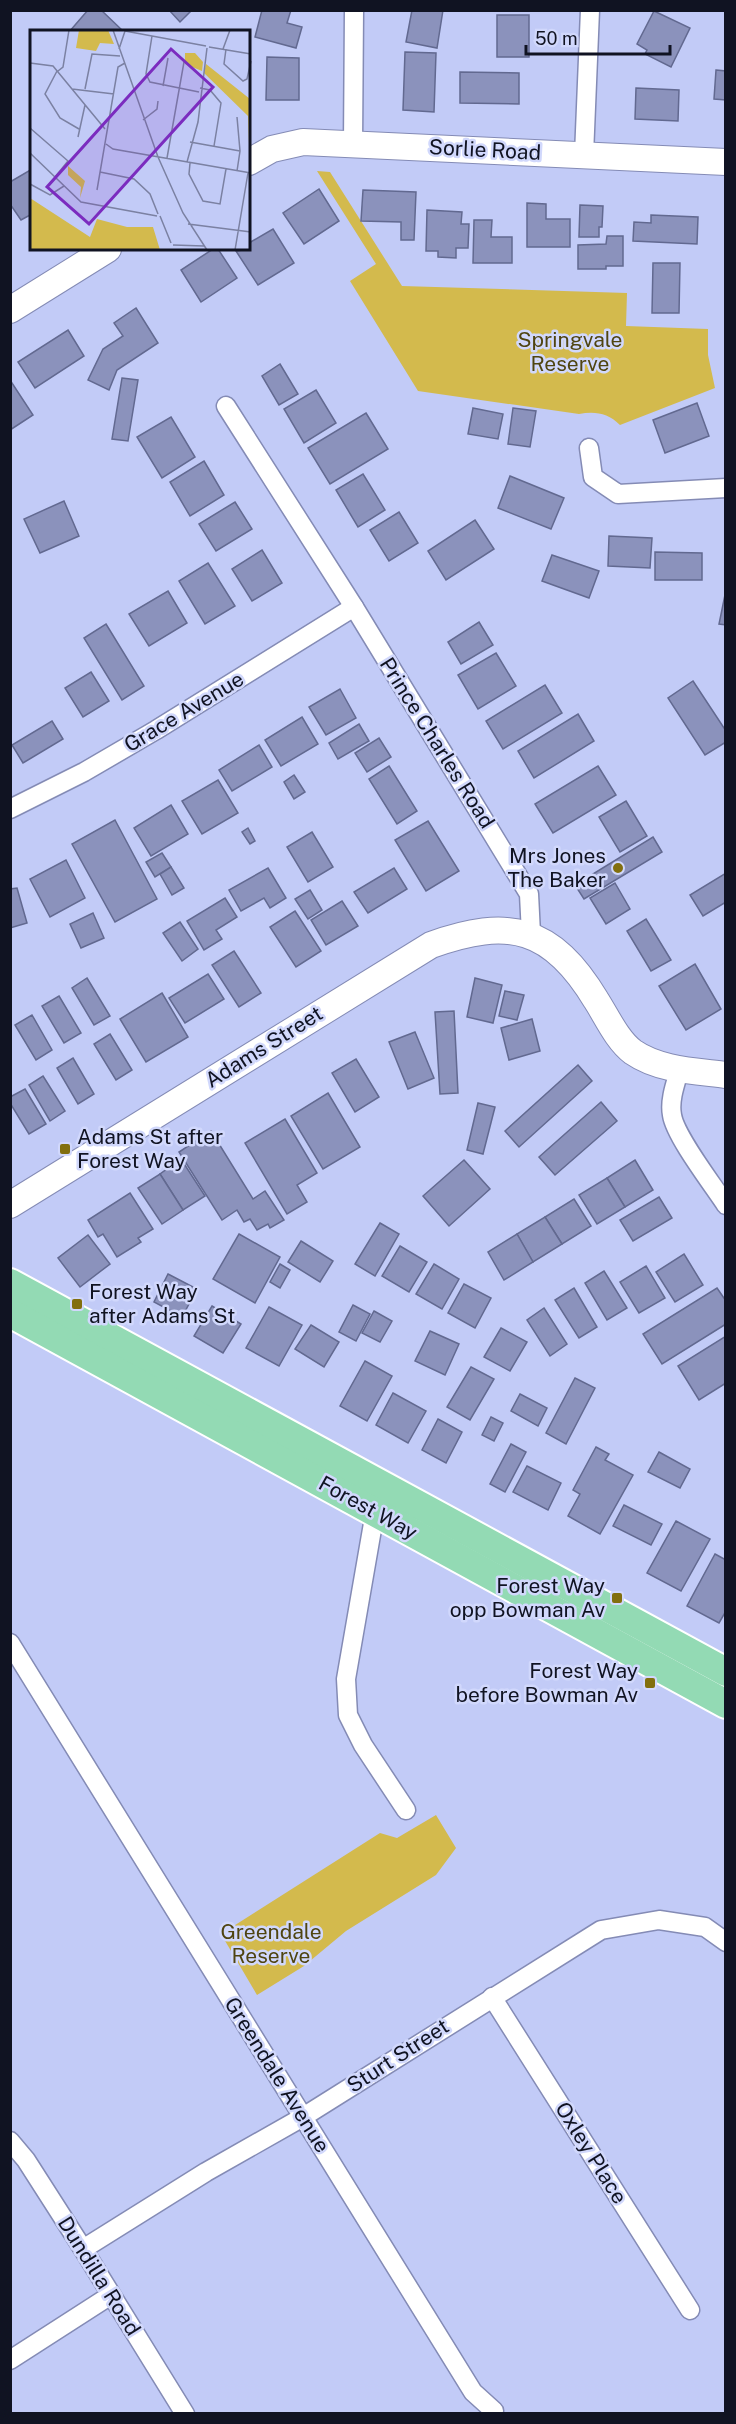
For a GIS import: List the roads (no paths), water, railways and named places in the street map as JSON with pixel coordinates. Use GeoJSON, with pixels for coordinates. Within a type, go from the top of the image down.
{"type":"FeatureCollection","features":[{"type":"Feature","properties":{"kind":"main road","name":"Forest Way"},"geometry":{"type":"LineString","coordinates":[[10,1283],[381,1499],[726,1704]]}},
{"type":"Feature","properties":{"kind":"main road","name":"Forest Way"},"geometry":{"type":"LineString","coordinates":[[10,1313],[726,1672]]}},
{"type":"Feature","properties":{"kind":"street"},"geometry":{"type":"LineString","coordinates":[[353,144],[354,10]]}},
{"type":"Feature","properties":{"kind":"street"},"geometry":{"type":"LineString","coordinates":[[584,155],[590,10]]}},
{"type":"Feature","properties":{"kind":"street","name":"Sorlie Road"},"geometry":{"type":"LineString","coordinates":[[250,161],[272,149],[303,142],[726,162]]}},
{"type":"Feature","properties":{"kind":"street"},"geometry":{"type":"LineString","coordinates":[[10,310],[106,250]]}},
{"type":"Feature","properties":{"kind":"street","name":"Prince Charles Road"},"geometry":{"type":"LineString","coordinates":[[226,406],[354,607],[529,894],[531,934]]}},
{"type":"Feature","properties":{"kind":"street"},"geometry":{"type":"LineString","coordinates":[[589,448],[593,477],[618,494],[726,488]]}},
{"type":"Feature","properties":{"kind":"street","name":"Grace Avenue"},"geometry":{"type":"LineString","coordinates":[[10,809],[84,772],[156,730],[354,607]]}},
{"type":"Feature","properties":{"kind":"street","name":"Adams Street"},"geometry":{"type":"LineString","coordinates":[[10,1205],[431,945],[463,933],[491,929],[531,934]]}},
{"type":"Feature","properties":{"kind":"street"},"geometry":{"type":"LineString","coordinates":[[531,934],[570,963],[587,985],[618,1035],[632,1051],[651,1062],[726,1075]]}},
{"type":"Feature","properties":{"kind":"street"},"geometry":{"type":"LineString","coordinates":[[680,1068],[672,1101],[672,1115],[680,1133],[726,1205]]}},
{"type":"Feature","properties":{"kind":"street"},"geometry":{"type":"LineString","coordinates":[[381,1499],[346,1679],[348,1715],[363,1745],[406,1810]]}},
{"type":"Feature","properties":{"kind":"street","name":"Greendale Avenue"},"geometry":{"type":"LineString","coordinates":[[10,1643],[473,2392],[494,2411]]}},
{"type":"Feature","properties":{"kind":"street","name":"Sturt Street"},"geometry":{"type":"LineString","coordinates":[[83,2249],[206,2172],[303,2117],[601,1930],[658,1920],[705,1927],[726,1942]]}},
{"type":"Feature","properties":{"kind":"street","name":"Oxley Place"},"geometry":{"type":"LineString","coordinates":[[492,1997],[690,2310]]}},
{"type":"Feature","properties":{"kind":"street","name":"Dundilla Road"},"geometry":{"type":"LineString","coordinates":[[10,2141],[26,2160],[185,2414]]}},
{"type":"Feature","properties":{"kind":"street"},"geometry":{"type":"LineString","coordinates":[[10,2360],[111,2295]]}},
{"type":"Feature","properties":{"kind":"place","name":"Mrs Jones The Baker"},"geometry":{"type":"Point","coordinates":[618,868]}},
{"type":"Feature","properties":{"kind":"place","name":"Adams St after Forest Way"},"geometry":{"type":"Point","coordinates":[65,1149]}},
{"type":"Feature","properties":{"kind":"place","name":"Forest Way after Adams St"},"geometry":{"type":"Point","coordinates":[77,1304]}},
{"type":"Feature","properties":{"kind":"place","name":"Forest Way opp Bowman Av"},"geometry":{"type":"Point","coordinates":[617,1598]}},
{"type":"Feature","properties":{"kind":"place","name":"Forest Way before Bowman Av"},"geometry":{"type":"Point","coordinates":[650,1683]}},
{"type":"Feature","properties":{"kind":"park label","name":"Springvale Reserve"},"geometry":{"type":"Point","coordinates":[570,352]}},
{"type":"Feature","properties":{"kind":"park label","name":"Greendale Reserve"},"geometry":{"type":"Point","coordinates":[271,1944]}}]}
